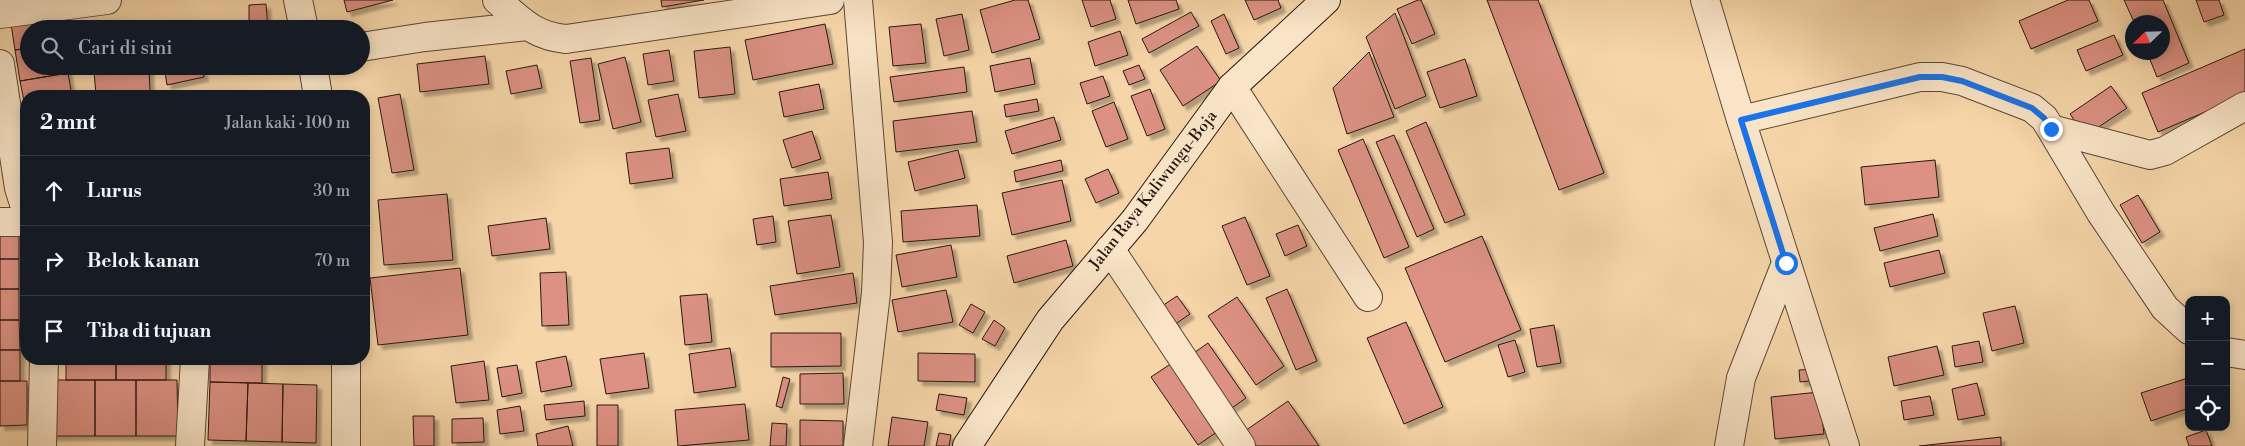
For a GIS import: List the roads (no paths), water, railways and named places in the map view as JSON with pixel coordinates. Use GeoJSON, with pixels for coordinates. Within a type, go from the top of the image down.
{"type":"FeatureCollection","features":[{"type":"Feature","properties":{"kind":"street"},"geometry":{"type":"LineString","coordinates":[[0,14],[107,0]]}},
{"type":"Feature","properties":{"kind":"street"},"geometry":{"type":"LineString","coordinates":[[298,0],[302,20]]}},
{"type":"Feature","properties":{"kind":"street"},"geometry":{"type":"LineString","coordinates":[[497,0],[533,31],[552,38],[566,40],[830,0]]}},
{"type":"Feature","properties":{"kind":"street"},"geometry":{"type":"LineString","coordinates":[[858,0],[878,242],[876,294],[858,446]]}},
{"type":"Feature","properties":{"kind":"street","name":"Jalan Raya Kaliwungu-Boja"},"geometry":{"type":"LineString","coordinates":[[967,446],[1050,320],[1135,220],[1232,87],[1326,0]]}},
{"type":"Feature","properties":{"kind":"street"},"geometry":{"type":"LineString","coordinates":[[1705,0],[1741,120],[1845,446]]}},
{"type":"Feature","properties":{"kind":"street"},"geometry":{"type":"LineString","coordinates":[[370,46],[425,37],[527,26]]}},
{"type":"Feature","properties":{"kind":"street"},"geometry":{"type":"LineString","coordinates":[[0,64],[20,191]]}},
{"type":"Feature","properties":{"kind":"street"},"geometry":{"type":"LineString","coordinates":[[314,75],[317,90]]}},
{"type":"Feature","properties":{"kind":"street"},"geometry":{"type":"LineString","coordinates":[[1741,120],[1920,77],[1942,77],[1962,81],[2032,108],[2044,118],[2101,213],[2165,308],[2185,326]]}},
{"type":"Feature","properties":{"kind":"street"},"geometry":{"type":"LineString","coordinates":[[1232,87],[1368,297]]}},
{"type":"Feature","properties":{"kind":"street"},"geometry":{"type":"LineString","coordinates":[[2051,129],[2150,155],[2165,151],[2245,106]]}},
{"type":"Feature","properties":{"kind":"street"},"geometry":{"type":"LineString","coordinates":[[0,222],[20,222]]}},
{"type":"Feature","properties":{"kind":"street"},"geometry":{"type":"LineString","coordinates":[[1110,249],[1241,446]]}},
{"type":"Feature","properties":{"kind":"street"},"geometry":{"type":"LineString","coordinates":[[1729,446],[1741,378],[1786,263]]}},
{"type":"Feature","properties":{"kind":"street"},"geometry":{"type":"LineString","coordinates":[[2230,353],[2245,355]]}},
{"type":"Feature","properties":{"kind":"street"},"geometry":{"type":"LineString","coordinates":[[42,446],[44,365]]}},
{"type":"Feature","properties":{"kind":"street"},"geometry":{"type":"LineString","coordinates":[[190,446],[195,365]]}},
{"type":"Feature","properties":{"kind":"street"},"geometry":{"type":"LineString","coordinates":[[346,365],[346,446]]}}]}
